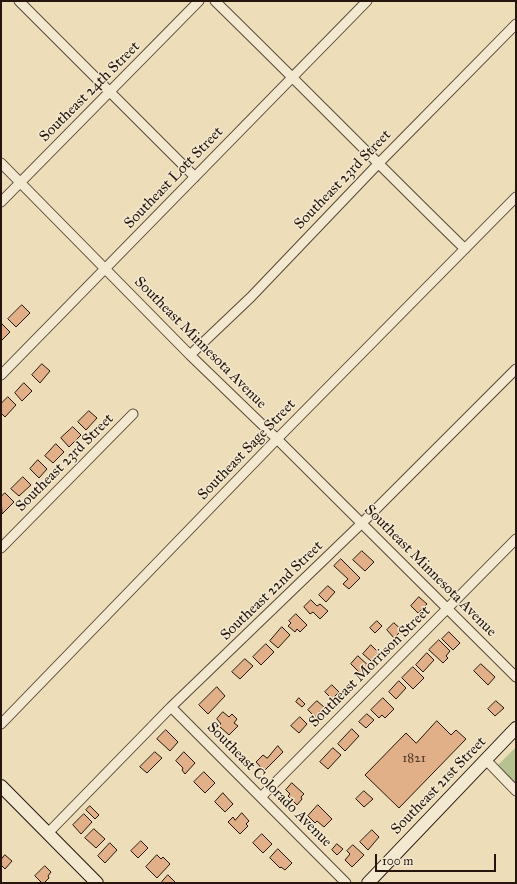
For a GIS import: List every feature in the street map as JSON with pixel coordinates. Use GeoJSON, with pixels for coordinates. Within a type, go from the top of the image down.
{"type":"FeatureCollection","features":[{"type":"Feature","properties":{"kind":"main road","name":"Southeast 21st Street"},"geometry":{"type":"LineString","coordinates":[[368,883],[516,728]]}},
{"type":"Feature","properties":{"kind":"main road"},"geometry":{"type":"LineString","coordinates":[[1,786],[97,883]]}},
{"type":"Feature","properties":{"kind":"street"},"geometry":{"type":"LineString","coordinates":[[20,1],[195,177]]}},
{"type":"Feature","properties":{"kind":"street","name":"Southeast 24th Street"},"geometry":{"type":"LineString","coordinates":[[1,202],[199,1]]}},
{"type":"Feature","properties":{"kind":"street"},"geometry":{"type":"LineString","coordinates":[[215,1],[465,249]]}},
{"type":"Feature","properties":{"kind":"street","name":"Southeast Lott Street"},"geometry":{"type":"LineString","coordinates":[[1,375],[367,1]]}},
{"type":"Feature","properties":{"kind":"street","name":"Southeast 23rd Street"},"geometry":{"type":"LineString","coordinates":[[190,355],[251,297],[378,164],[516,24]]}},
{"type":"Feature","properties":{"kind":"street","name":"Southeast Minnesota Avenue"},"geometry":{"type":"LineString","coordinates":[[1,163],[190,355],[277,439],[516,677]]}},
{"type":"Feature","properties":{"kind":"street","name":"Southeast Sage Street"},"geometry":{"type":"LineString","coordinates":[[1,724],[277,439],[516,197]]}},
{"type":"Feature","properties":{"kind":"street","name":"Southeast 22nd Street"},"geometry":{"type":"LineString","coordinates":[[48,833],[171,707],[362,523],[516,369]]}},
{"type":"Feature","properties":{"kind":"street","name":"Southeast 23rd Street"},"geometry":{"type":"LineString","coordinates":[[1,548],[133,414]]}},
{"type":"Feature","properties":{"kind":"street","name":"Southeast Morrison Street"},"geometry":{"type":"LineString","coordinates":[[261,796],[516,539]]}},
{"type":"Feature","properties":{"kind":"street","name":"Southeast Colorado Avenue"},"geometry":{"type":"LineString","coordinates":[[171,707],[346,883]]}},
{"type":"Feature","properties":{"kind":"street"},"geometry":{"type":"LineString","coordinates":[[486,760],[516,791]]}},
{"type":"Feature","properties":{"kind":"green space"},"geometry":{"type":"Polygon","coordinates":[[[516,747],[516,785],[497,766],[516,747]]]}},
{"type":"Feature","properties":{"kind":"building"},"geometry":{"type":"Polygon","coordinates":[[[22,305],[30,313],[16,327],[8,319],[22,305]]]}},
{"type":"Feature","properties":{"kind":"building"},"geometry":{"type":"Polygon","coordinates":[[[2,324],[10,332],[1,341],[1,325],[2,324]]]}},
{"type":"Feature","properties":{"kind":"building"},"geometry":{"type":"Polygon","coordinates":[[[42,364],[50,371],[40,383],[32,375],[42,364]]]}},
{"type":"Feature","properties":{"kind":"building"},"geometry":{"type":"Polygon","coordinates":[[[24,383],[32,391],[22,401],[15,393],[24,383]]]}},
{"type":"Feature","properties":{"kind":"building"},"geometry":{"type":"Polygon","coordinates":[[[8,397],[16,405],[5,417],[1,413],[1,404],[8,397]]]}},
{"type":"Feature","properties":{"kind":"building"},"geometry":{"type":"Polygon","coordinates":[[[89,411],[97,418],[86,430],[78,422],[89,411]]]}},
{"type":"Feature","properties":{"kind":"building"},"geometry":{"type":"Polygon","coordinates":[[[73,427],[81,435],[69,447],[61,438],[73,427]]]}},
{"type":"Feature","properties":{"kind":"building"},"geometry":{"type":"Polygon","coordinates":[[[56,444],[64,452],[53,463],[45,456],[56,444]]]}},
{"type":"Feature","properties":{"kind":"building"},"geometry":{"type":"Polygon","coordinates":[[[38,460],[47,469],[39,478],[30,469],[38,460]]]}},
{"type":"Feature","properties":{"kind":"building"},"geometry":{"type":"Polygon","coordinates":[[[23,477],[31,485],[19,496],[11,489],[23,477]]]}},
{"type":"Feature","properties":{"kind":"building"},"geometry":{"type":"Polygon","coordinates":[[[5,493],[14,502],[2,514],[1,497],[5,493]]]}},
{"type":"Feature","properties":{"kind":"building"},"geometry":{"type":"Polygon","coordinates":[[[362,551],[374,562],[365,571],[353,560],[362,551]]]}},
{"type":"Feature","properties":{"kind":"building"},"geometry":{"type":"Polygon","coordinates":[[[341,559],[360,578],[349,589],[343,584],[348,579],[334,566],[341,559]]]}},
{"type":"Feature","properties":{"kind":"building"},"geometry":{"type":"Polygon","coordinates":[[[328,586],[335,592],[326,602],[319,595],[328,586]]]}},
{"type":"Feature","properties":{"kind":"building"},"geometry":{"type":"Polygon","coordinates":[[[419,597],[427,604],[418,613],[411,606],[419,597]]]}},
{"type":"Feature","properties":{"kind":"building"},"geometry":{"type":"Polygon","coordinates":[[[311,600],[317,606],[320,604],[328,611],[320,619],[313,612],[310,614],[304,607],[311,600]]]}},
{"type":"Feature","properties":{"kind":"building"},"geometry":{"type":"Polygon","coordinates":[[[296,614],[307,625],[300,632],[297,629],[295,632],[288,626],[291,623],[289,621],[296,614]]]}},
{"type":"Feature","properties":{"kind":"building"},"geometry":{"type":"Polygon","coordinates":[[[377,621],[382,626],[375,633],[370,628],[377,621]]]}},
{"type":"Feature","properties":{"kind":"building"},"geometry":{"type":"Polygon","coordinates":[[[394,623],[402,630],[394,638],[387,630],[394,623]]]}},
{"type":"Feature","properties":{"kind":"building"},"geometry":{"type":"Polygon","coordinates":[[[282,627],[290,635],[278,648],[270,641],[282,627]]]}},
{"type":"Feature","properties":{"kind":"building"},"geometry":{"type":"Polygon","coordinates":[[[449,632],[460,643],[453,650],[442,639],[449,632]]]}},
{"type":"Feature","properties":{"kind":"building"},"geometry":{"type":"Polygon","coordinates":[[[439,640],[450,651],[446,656],[448,658],[443,663],[429,650],[439,640]]]}},
{"type":"Feature","properties":{"kind":"building"},"geometry":{"type":"Polygon","coordinates":[[[266,644],[274,652],[261,665],[253,657],[266,644]]]}},
{"type":"Feature","properties":{"kind":"building"},"geometry":{"type":"Polygon","coordinates":[[[371,645],[379,653],[371,661],[363,654],[371,645]]]}},
{"type":"Feature","properties":{"kind":"building"},"geometry":{"type":"Polygon","coordinates":[[[427,653],[434,660],[423,672],[416,665],[427,653]]]}},
{"type":"Feature","properties":{"kind":"building"},"geometry":{"type":"Polygon","coordinates":[[[358,656],[370,667],[362,675],[351,664],[358,656]]]}},
{"type":"Feature","properties":{"kind":"building"},"geometry":{"type":"Polygon","coordinates":[[[245,659],[253,666],[240,679],[232,672],[245,659]]]}},
{"type":"Feature","properties":{"kind":"building"},"geometry":{"type":"Polygon","coordinates":[[[481,664],[495,677],[488,685],[474,671],[481,664]]]}},
{"type":"Feature","properties":{"kind":"building"},"geometry":{"type":"Polygon","coordinates":[[[413,667],[424,678],[413,689],[402,678],[413,667]]]}},
{"type":"Feature","properties":{"kind":"building"},"geometry":{"type":"Polygon","coordinates":[[[399,681],[406,688],[396,699],[389,692],[399,681]]]}},
{"type":"Feature","properties":{"kind":"building"},"geometry":{"type":"Polygon","coordinates":[[[332,685],[339,692],[332,699],[325,692],[332,685]]]}},
{"type":"Feature","properties":{"kind":"building"},"geometry":{"type":"Polygon","coordinates":[[[217,687],[225,696],[208,714],[199,705],[217,687]]]}},
{"type":"Feature","properties":{"kind":"building"},"geometry":{"type":"Polygon","coordinates":[[[299,698],[305,704],[302,707],[296,702],[299,698]]]}},
{"type":"Feature","properties":{"kind":"building"},"geometry":{"type":"Polygon","coordinates":[[[383,698],[394,709],[385,718],[382,715],[379,718],[371,710],[383,698]]]}},
{"type":"Feature","properties":{"kind":"building"},"geometry":{"type":"Polygon","coordinates":[[[317,701],[324,707],[315,717],[308,710],[317,701]]]}},
{"type":"Feature","properties":{"kind":"building"},"geometry":{"type":"Polygon","coordinates":[[[496,701],[504,708],[495,716],[488,709],[496,701]]]}},
{"type":"Feature","properties":{"kind":"building"},"geometry":{"type":"Polygon","coordinates":[[[223,712],[229,717],[232,714],[237,719],[234,723],[238,726],[229,735],[219,726],[221,724],[217,719],[223,712]]]}},
{"type":"Feature","properties":{"kind":"building"},"geometry":{"type":"Polygon","coordinates":[[[367,714],[374,720],[366,728],[359,722],[367,714]]]}},
{"type":"Feature","properties":{"kind":"building"},"geometry":{"type":"Polygon","coordinates":[[[300,717],[307,724],[299,733],[291,726],[300,717]]]}},
{"type":"Feature","properties":{"kind":"building"},"geometry":{"type":"Polygon","coordinates":[[[437,721],[451,735],[456,730],[466,739],[399,808],[365,775],[406,733],[416,743],[437,721]]]}},
{"type":"Feature","properties":{"kind":"building"},"geometry":{"type":"Polygon","coordinates":[[[352,729],[359,736],[345,751],[338,744],[352,729]]]}},
{"type":"Feature","properties":{"kind":"building"},"geometry":{"type":"Polygon","coordinates":[[[166,730],[178,742],[170,751],[157,739],[166,730]]]}},
{"type":"Feature","properties":{"kind":"building"},"geometry":{"type":"Polygon","coordinates":[[[278,746],[283,752],[264,771],[256,762],[263,755],[267,758],[278,746]]]}},
{"type":"Feature","properties":{"kind":"building"},"geometry":{"type":"Polygon","coordinates":[[[333,748],[341,755],[328,769],[320,762],[333,748]]]}},
{"type":"Feature","properties":{"kind":"building"},"geometry":{"type":"Polygon","coordinates":[[[155,752],[162,758],[147,773],[140,767],[155,752]]]}},
{"type":"Feature","properties":{"kind":"building"},"geometry":{"type":"Polygon","coordinates":[[[184,752],[195,763],[185,774],[182,770],[183,768],[176,761],[184,752]]]}},
{"type":"Feature","properties":{"kind":"building"},"geometry":{"type":"Polygon","coordinates":[[[204,772],[215,783],[205,793],[194,782],[204,772]]]}},
{"type":"Feature","properties":{"kind":"building"},"geometry":{"type":"Polygon","coordinates":[[[292,783],[304,794],[297,805],[288,796],[290,794],[286,790],[292,783]]]}},
{"type":"Feature","properties":{"kind":"building"},"geometry":{"type":"Polygon","coordinates":[[[364,791],[373,799],[364,807],[356,799],[364,791]]]}},
{"type":"Feature","properties":{"kind":"building"},"geometry":{"type":"Polygon","coordinates":[[[223,793],[233,804],[225,812],[215,802],[223,793]]]}},
{"type":"Feature","properties":{"kind":"building"},"geometry":{"type":"Polygon","coordinates":[[[318,805],[332,819],[324,827],[317,821],[315,823],[308,816],[318,805]]]}},
{"type":"Feature","properties":{"kind":"building"},"geometry":{"type":"Polygon","coordinates":[[[90,806],[99,815],[95,819],[86,810],[90,806]]]}},
{"type":"Feature","properties":{"kind":"building"},"geometry":{"type":"Polygon","coordinates":[[[242,813],[249,821],[246,824],[248,826],[240,834],[228,822],[233,817],[235,820],[242,813]]]}},
{"type":"Feature","properties":{"kind":"building"},"geometry":{"type":"Polygon","coordinates":[[[84,814],[92,822],[81,834],[73,825],[84,814]]]}},
{"type":"Feature","properties":{"kind":"building"},"geometry":{"type":"Polygon","coordinates":[[[94,829],[105,839],[96,848],[85,838],[94,829]]]}},
{"type":"Feature","properties":{"kind":"building"},"geometry":{"type":"Polygon","coordinates":[[[372,830],[379,837],[368,850],[360,842],[372,830]]]}},
{"type":"Feature","properties":{"kind":"building"},"geometry":{"type":"Polygon","coordinates":[[[262,834],[272,844],[263,853],[253,843],[262,834]]]}},
{"type":"Feature","properties":{"kind":"building"},"geometry":{"type":"Polygon","coordinates":[[[141,841],[148,848],[138,858],[131,851],[141,841]]]}},
{"type":"Feature","properties":{"kind":"building"},"geometry":{"type":"Polygon","coordinates":[[[110,843],[117,850],[105,863],[98,856],[110,843]]]}},
{"type":"Feature","properties":{"kind":"building"},"geometry":{"type":"Polygon","coordinates":[[[337,844],[343,849],[337,855],[332,850],[337,844]]]}},
{"type":"Feature","properties":{"kind":"building"},"geometry":{"type":"Polygon","coordinates":[[[353,845],[364,855],[352,867],[345,860],[350,854],[347,851],[353,845]]]}},
{"type":"Feature","properties":{"kind":"building"},"geometry":{"type":"Polygon","coordinates":[[[278,849],[292,863],[285,870],[281,867],[280,868],[270,858],[278,849]]]}},
{"type":"Feature","properties":{"kind":"building"},"geometry":{"type":"Polygon","coordinates":[[[5,855],[12,861],[5,869],[1,865],[1,860],[5,855]]]}},
{"type":"Feature","properties":{"kind":"building"},"geometry":{"type":"Polygon","coordinates":[[[157,855],[161,859],[163,857],[170,864],[157,878],[146,867],[157,855]]]}},
{"type":"Feature","properties":{"kind":"building"},"geometry":{"type":"Polygon","coordinates":[[[45,866],[51,872],[48,876],[49,878],[42,883],[35,876],[45,866]]]}},
{"type":"Feature","properties":{"kind":"building"},"geometry":{"type":"Polygon","coordinates":[[[168,875],[176,883],[161,883],[168,875]]]}}]}
